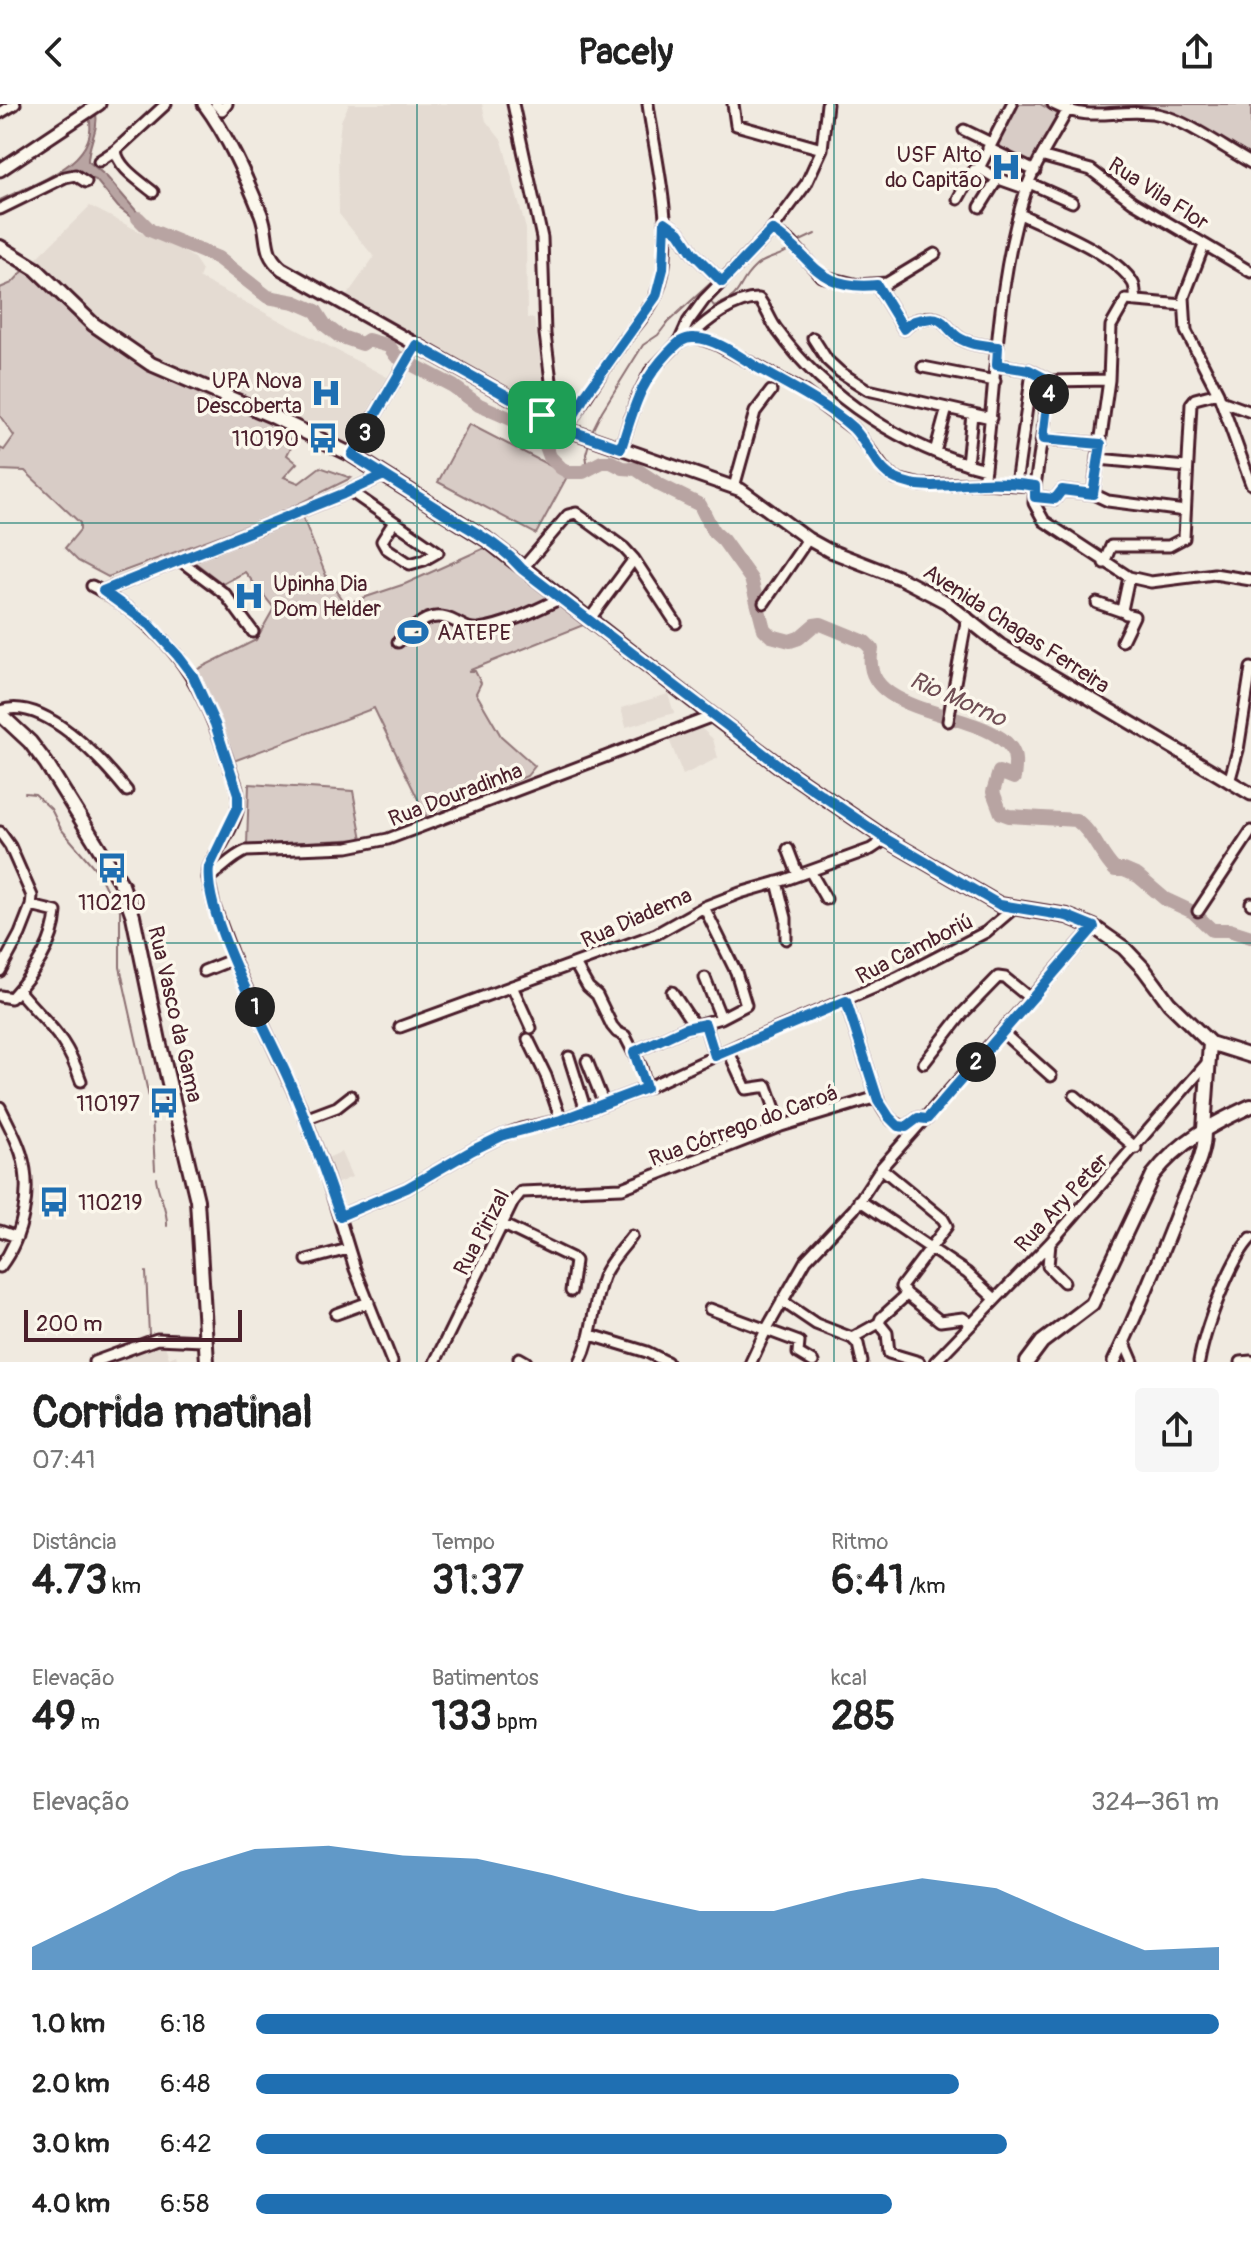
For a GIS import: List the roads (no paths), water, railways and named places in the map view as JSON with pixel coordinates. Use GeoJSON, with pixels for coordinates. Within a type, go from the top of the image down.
{"type":"FeatureCollection","features":[{"type":"Feature","properties":{"kind":"main road"},"geometry":{"type":"LineString","coordinates":[[0,247],[36,269],[93,324],[151,364],[272,416],[352,455],[486,539],[713,716],[886,839],[981,895],[1014,908],[1067,916],[1094,927],[1124,948],[1169,1003],[1210,1043],[1251,1056]]}},
{"type":"Feature","properties":{"kind":"main road","name":"Rua Vasco da Gama"},"geometry":{"type":"LineString","coordinates":[[0,713],[38,752],[125,890],[197,1200],[203,1341],[207,1362]]}},
{"type":"Feature","properties":{"kind":"main road"},"geometry":{"type":"LineString","coordinates":[[1204,1129],[1210,1043]]}},
{"type":"Feature","properties":{"kind":"main road"},"geometry":{"type":"LineString","coordinates":[[1027,1362],[1042,1342],[1092,1304],[1153,1175],[1178,1147],[1204,1129],[1251,1106]]}},
{"type":"Feature","properties":{"kind":"street"},"geometry":{"type":"LineString","coordinates":[[0,113],[15,104]]}},
{"type":"Feature","properties":{"kind":"street"},"geometry":{"type":"LineString","coordinates":[[99,161],[116,150],[166,104]]}},
{"type":"Feature","properties":{"kind":"street","name":"Avenida Chagas Ferreira"},"geometry":{"type":"LineString","coordinates":[[204,104],[215,119],[260,213],[272,261],[415,348],[566,429],[734,487],[755,499],[808,541],[900,578],[946,602],[1000,645],[1251,794]]}},
{"type":"Feature","properties":{"kind":"street"},"geometry":{"type":"LineString","coordinates":[[216,104],[222,110],[227,104]]}},
{"type":"Feature","properties":{"kind":"street"},"geometry":{"type":"LineString","coordinates":[[513,104],[542,238],[543,306],[551,381],[542,415]]}},
{"type":"Feature","properties":{"kind":"street"},"geometry":{"type":"LineString","coordinates":[[566,429],[586,394],[656,296],[663,269],[665,222],[648,104]]}},
{"type":"Feature","properties":{"kind":"street"},"geometry":{"type":"LineString","coordinates":[[733,104],[734,123],[822,149]]}},
{"type":"Feature","properties":{"kind":"street"},"geometry":{"type":"LineString","coordinates":[[621,448],[650,372],[679,342],[688,322],[722,282],[772,230],[806,184],[822,149],[827,104]]}},
{"type":"Feature","properties":{"kind":"street"},"geometry":{"type":"LineString","coordinates":[[980,168],[1012,104]]}},
{"type":"Feature","properties":{"kind":"street"},"geometry":{"type":"LineString","coordinates":[[1053,104],[1067,111],[1089,115],[1138,113],[1163,116],[1251,163]]}},
{"type":"Feature","properties":{"kind":"street"},"geometry":{"type":"LineString","coordinates":[[0,170],[93,108]]}},
{"type":"Feature","properties":{"kind":"street"},"geometry":{"type":"LineString","coordinates":[[983,483],[1004,289],[1020,214],[1028,186],[1067,111]]}},
{"type":"Feature","properties":{"kind":"street"},"geometry":{"type":"LineString","coordinates":[[964,130],[1035,171]]}},
{"type":"Feature","properties":{"kind":"street"},"geometry":{"type":"LineString","coordinates":[[116,150],[115,155],[121,163],[153,192]]}},
{"type":"Feature","properties":{"kind":"street","name":"Rua Vila Flor"},"geometry":{"type":"LineString","coordinates":[[1044,157],[1091,170],[1133,202],[1251,272]]}},
{"type":"Feature","properties":{"kind":"street"},"geometry":{"type":"LineString","coordinates":[[958,199],[974,170],[980,168],[998,178],[1072,202]]}},
{"type":"Feature","properties":{"kind":"street"},"geometry":{"type":"LineString","coordinates":[[0,209],[65,177],[75,175],[86,182]]}},
{"type":"Feature","properties":{"kind":"street"},"geometry":{"type":"LineString","coordinates":[[980,207],[998,178]]}},
{"type":"Feature","properties":{"kind":"street"},"geometry":{"type":"LineString","coordinates":[[1020,214],[1094,251],[1121,269],[1135,285],[1135,301]]}},
{"type":"Feature","properties":{"kind":"street"},"geometry":{"type":"LineString","coordinates":[[665,222],[679,232],[693,253],[722,282]]}},
{"type":"Feature","properties":{"kind":"street"},"geometry":{"type":"LineString","coordinates":[[772,230],[791,242],[821,276],[858,285],[887,283],[935,254]]}},
{"type":"Feature","properties":{"kind":"street"},"geometry":{"type":"LineString","coordinates":[[1204,245],[1184,297],[1186,331],[1220,397],[1251,484]]}},
{"type":"Feature","properties":{"kind":"street"},"geometry":{"type":"LineString","coordinates":[[877,285],[904,329],[916,318],[933,316],[957,337],[983,346],[998,347]]}},
{"type":"Feature","properties":{"kind":"street"},"geometry":{"type":"LineString","coordinates":[[679,342],[722,313],[751,299],[759,299],[777,330],[817,375],[888,429],[935,452],[985,469]]}},
{"type":"Feature","properties":{"kind":"street"},"geometry":{"type":"LineString","coordinates":[[1093,494],[1109,380],[1111,326],[1124,300],[1183,305]]}},
{"type":"Feature","properties":{"kind":"street"},"geometry":{"type":"LineString","coordinates":[[690,337],[716,344],[803,391],[855,430],[886,472],[896,479],[943,486],[1016,484],[1057,499],[1062,490],[1093,494],[1108,501],[1185,511]]}},
{"type":"Feature","properties":{"kind":"street"},"geometry":{"type":"LineString","coordinates":[[813,338],[827,360],[853,383],[868,390],[991,418]]}},
{"type":"Feature","properties":{"kind":"street"},"geometry":{"type":"LineString","coordinates":[[352,455],[415,348]]}},
{"type":"Feature","properties":{"kind":"street"},"geometry":{"type":"LineString","coordinates":[[997,365],[1020,367],[1050,381],[1109,380]]}},
{"type":"Feature","properties":{"kind":"street"},"geometry":{"type":"LineString","coordinates":[[923,367],[995,381]]}},
{"type":"Feature","properties":{"kind":"street"},"geometry":{"type":"LineString","coordinates":[[1016,484],[1032,372]]}},
{"type":"Feature","properties":{"kind":"street"},"geometry":{"type":"LineString","coordinates":[[1050,381],[1035,492],[1036,510],[1044,521],[1129,577],[1151,582],[1214,574],[1251,580]]}},
{"type":"Feature","properties":{"kind":"street"},"geometry":{"type":"LineString","coordinates":[[734,487],[755,412],[771,391]]}},
{"type":"Feature","properties":{"kind":"street"},"geometry":{"type":"LineString","coordinates":[[1104,563],[1111,546],[1169,546],[1182,541],[1185,535],[1186,467],[1192,401],[1220,397],[1251,412]]}},
{"type":"Feature","properties":{"kind":"street"},"geometry":{"type":"LineString","coordinates":[[935,452],[947,408]]}},
{"type":"Feature","properties":{"kind":"street"},"geometry":{"type":"LineString","coordinates":[[967,464],[972,414]]}},
{"type":"Feature","properties":{"kind":"street"},"geometry":{"type":"LineString","coordinates":[[1043,439],[1101,444]]}},
{"type":"Feature","properties":{"kind":"street"},"geometry":{"type":"LineString","coordinates":[[1098,459],[1186,467]]}},
{"type":"Feature","properties":{"kind":"street"},"geometry":{"type":"LineString","coordinates":[[103,591],[384,475]]}},
{"type":"Feature","properties":{"kind":"street"},"geometry":{"type":"LineString","coordinates":[[350,491],[438,552],[410,564],[386,548],[382,541],[394,522]]}},
{"type":"Feature","properties":{"kind":"street"},"geometry":{"type":"LineString","coordinates":[[522,569],[571,513],[576,513],[624,548],[676,623]]}},
{"type":"Feature","properties":{"kind":"street"},"geometry":{"type":"LineString","coordinates":[[764,603],[808,541]]}},
{"type":"Feature","properties":{"kind":"street"},"geometry":{"type":"LineString","coordinates":[[589,620],[634,559]]}},
{"type":"Feature","properties":{"kind":"street"},"geometry":{"type":"LineString","coordinates":[[181,561],[225,594],[253,632]]}},
{"type":"Feature","properties":{"kind":"street"},"geometry":{"type":"LineString","coordinates":[[1123,612],[1129,577]]}},
{"type":"Feature","properties":{"kind":"street"},"geometry":{"type":"LineString","coordinates":[[92,586],[150,625],[178,656],[193,676],[215,724],[238,794],[238,807],[209,867],[214,906],[234,959],[305,1119],[340,1216],[348,1249],[392,1362]]}},
{"type":"Feature","properties":{"kind":"street"},"geometry":{"type":"LineString","coordinates":[[398,642],[426,617],[445,617],[465,628],[481,629],[561,598]]}},
{"type":"Feature","properties":{"kind":"street"},"geometry":{"type":"LineString","coordinates":[[1097,603],[1134,616],[1122,641]]}},
{"type":"Feature","properties":{"kind":"street"},"geometry":{"type":"LineString","coordinates":[[948,721],[967,617]]}},
{"type":"Feature","properties":{"kind":"street"},"geometry":{"type":"LineString","coordinates":[[1229,782],[1238,750],[1251,668]]}},
{"type":"Feature","properties":{"kind":"street"},"geometry":{"type":"LineString","coordinates":[[0,713],[24,708],[45,717],[93,753],[127,791]]}},
{"type":"Feature","properties":{"kind":"street","name":"Rua Douradinha"},"geometry":{"type":"LineString","coordinates":[[208,878],[233,857],[246,851],[348,847],[388,839],[713,716]]}},
{"type":"Feature","properties":{"kind":"street"},"geometry":{"type":"LineString","coordinates":[[1198,911],[1251,831]]}},
{"type":"Feature","properties":{"kind":"street"},"geometry":{"type":"LineString","coordinates":[[0,832],[32,893],[31,906],[0,971]]}},
{"type":"Feature","properties":{"kind":"street","name":"Rua Diadema"},"geometry":{"type":"LineString","coordinates":[[400,1027],[656,934],[704,907],[871,849],[886,839]]}},
{"type":"Feature","properties":{"kind":"street"},"geometry":{"type":"LineString","coordinates":[[788,849],[798,875]]}},
{"type":"Feature","properties":{"kind":"street"},"geometry":{"type":"LineString","coordinates":[[810,871],[826,899]]}},
{"type":"Feature","properties":{"kind":"street"},"geometry":{"type":"LineString","coordinates":[[777,882],[786,918],[786,939]]}},
{"type":"Feature","properties":{"kind":"street"},"geometry":{"type":"LineString","coordinates":[[0,996],[11,998],[46,952],[56,912],[31,906]]}},
{"type":"Feature","properties":{"kind":"street"},"geometry":{"type":"LineString","coordinates":[[634,1052],[694,1025],[721,1018],[747,1004],[736,972],[704,907]]}},
{"type":"Feature","properties":{"kind":"street","name":"Rua Camboriú"},"geometry":{"type":"LineString","coordinates":[[340,1216],[407,1188],[504,1135],[561,1120],[646,1088],[846,1001],[967,944],[1014,908]]}},
{"type":"Feature","properties":{"kind":"street"},"geometry":{"type":"LineString","coordinates":[[751,1362],[806,1260],[859,1200],[881,1168],[1094,927]]}},
{"type":"Feature","properties":{"kind":"street"},"geometry":{"type":"LineString","coordinates":[[204,971],[234,959]]}},
{"type":"Feature","properties":{"kind":"street"},"geometry":{"type":"LineString","coordinates":[[575,964],[588,987],[597,995],[612,1026],[625,1036],[646,1088]]}},
{"type":"Feature","properties":{"kind":"street"},"geometry":{"type":"LineString","coordinates":[[924,1063],[963,1013],[998,977],[1005,978],[1031,999]]}},
{"type":"Feature","properties":{"kind":"street"},"geometry":{"type":"LineString","coordinates":[[705,978],[721,1018]]}},
{"type":"Feature","properties":{"kind":"street"},"geometry":{"type":"LineString","coordinates":[[512,986],[531,1028]]}},
{"type":"Feature","properties":{"kind":"street"},"geometry":{"type":"LineString","coordinates":[[18,990],[62,1038],[73,1056],[81,1081]]}},
{"type":"Feature","properties":{"kind":"street"},"geometry":{"type":"LineString","coordinates":[[672,992],[694,1025]]}},
{"type":"Feature","properties":{"kind":"street"},"geometry":{"type":"LineString","coordinates":[[846,1001],[877,1097],[889,1117],[898,1126],[906,1127],[918,1118],[927,1119]]}},
{"type":"Feature","properties":{"kind":"street"},"geometry":{"type":"LineString","coordinates":[[705,1024],[715,1056]]}},
{"type":"Feature","properties":{"kind":"street"},"geometry":{"type":"LineString","coordinates":[[1002,1032],[1051,1076]]}},
{"type":"Feature","properties":{"kind":"street"},"geometry":{"type":"LineString","coordinates":[[528,1039],[546,1076],[561,1120]]}},
{"type":"Feature","properties":{"kind":"street"},"geometry":{"type":"LineString","coordinates":[[728,1050],[746,1089],[767,1086],[781,1126]]}},
{"type":"Feature","properties":{"kind":"street"},"geometry":{"type":"LineString","coordinates":[[569,1057],[586,1111]]}},
{"type":"Feature","properties":{"kind":"street"},"geometry":{"type":"LineString","coordinates":[[587,1061],[604,1104]]}},
{"type":"Feature","properties":{"kind":"street","name":"Rua Ary Peter"},"geometry":{"type":"LineString","coordinates":[[935,1362],[1050,1243],[1208,1062]]}},
{"type":"Feature","properties":{"kind":"street"},"geometry":{"type":"LineString","coordinates":[[305,1119],[337,1107],[351,1096]]}},
{"type":"Feature","properties":{"kind":"street"},"geometry":{"type":"LineString","coordinates":[[1075,1096],[1136,1148]]}},
{"type":"Feature","properties":{"kind":"street","name":"Rua Córrego do Caroá"},"geometry":{"type":"LineString","coordinates":[[603,1191],[640,1183],[781,1126],[877,1097]]}},
{"type":"Feature","properties":{"kind":"street"},"geometry":{"type":"LineString","coordinates":[[0,1107],[18,1144],[25,1170],[24,1207],[17,1237],[0,1267]]}},
{"type":"Feature","properties":{"kind":"street"},"geometry":{"type":"LineString","coordinates":[[1114,1362],[1196,1166],[1205,1137],[1204,1129]]}},
{"type":"Feature","properties":{"kind":"street"},"geometry":{"type":"LineString","coordinates":[[881,1168],[947,1227],[901,1287],[940,1321],[963,1318],[971,1324]]}},
{"type":"Feature","properties":{"kind":"street","name":"Rua Pirizal"},"geometry":{"type":"LineString","coordinates":[[435,1362],[518,1194],[525,1190],[564,1188],[603,1191]]}},
{"type":"Feature","properties":{"kind":"street"},"geometry":{"type":"LineString","coordinates":[[859,1200],[967,1273],[995,1299]]}},
{"type":"Feature","properties":{"kind":"street"},"geometry":{"type":"LineString","coordinates":[[502,1224],[572,1258],[575,1261],[571,1291]]}},
{"type":"Feature","properties":{"kind":"street"},"geometry":{"type":"LineString","coordinates":[[0,1231],[17,1237]]}},
{"type":"Feature","properties":{"kind":"street"},"geometry":{"type":"LineString","coordinates":[[580,1362],[591,1335],[604,1274],[632,1236]]}},
{"type":"Feature","properties":{"kind":"street"},"geometry":{"type":"LineString","coordinates":[[1199,1362],[1203,1341],[1237,1256],[1251,1238]]}},
{"type":"Feature","properties":{"kind":"street"},"geometry":{"type":"LineString","coordinates":[[1050,1243],[1048,1266],[1064,1282]]}},
{"type":"Feature","properties":{"kind":"street"},"geometry":{"type":"LineString","coordinates":[[307,1260],[348,1249]]}},
{"type":"Feature","properties":{"kind":"street"},"geometry":{"type":"LineString","coordinates":[[852,1338],[879,1323],[906,1294]]}},
{"type":"Feature","properties":{"kind":"street"},"geometry":{"type":"LineString","coordinates":[[782,1301],[816,1324],[852,1338],[858,1344],[862,1362]]}},
{"type":"Feature","properties":{"kind":"street"},"geometry":{"type":"LineString","coordinates":[[336,1314],[369,1302]]}},
{"type":"Feature","properties":{"kind":"street"},"geometry":{"type":"LineString","coordinates":[[710,1309],[799,1342],[798,1353],[813,1362]]}},
{"type":"Feature","properties":{"kind":"street"},"geometry":{"type":"LineString","coordinates":[[879,1323],[887,1333],[889,1353],[919,1362]]}},
{"type":"Feature","properties":{"kind":"street"},"geometry":{"type":"LineString","coordinates":[[591,1335],[647,1352],[667,1362]]}},
{"type":"Feature","properties":{"kind":"street"},"geometry":{"type":"LineString","coordinates":[[94,1362],[157,1339],[203,1341]]}},
{"type":"Feature","properties":{"kind":"street"},"geometry":{"type":"LineString","coordinates":[[1124,1341],[1133,1362]]}},
{"type":"Feature","properties":{"kind":"street"},"geometry":{"type":"LineString","coordinates":[[1241,1362],[1251,1361]]}},
{"type":"Feature","properties":{"kind":"waterway","name":"Rio Morno"},"geometry":{"type":"LineString","coordinates":[[138,218],[150,230],[218,258],[268,297],[295,302],[316,311],[325,325],[339,336],[362,344],[368,340],[389,346],[396,356],[453,386],[479,405],[525,425],[543,438],[550,457],[568,472],[583,472],[602,462],[611,462],[623,468],[636,469],[700,505],[713,531],[751,579],[764,629],[771,636],[790,641],[799,638],[814,625],[821,624],[865,642],[872,649],[872,671],[883,688],[901,700],[975,725],[996,735],[1011,748],[1015,758],[1014,778],[999,772],[993,792],[1001,813],[1076,820],[1115,870],[1138,876],[1165,899],[1193,912],[1212,930],[1229,930],[1251,937]]}},
{"type":"Feature","properties":{"kind":"waterway"},"geometry":{"type":"LineString","coordinates":[[739,255],[776,218]]}},
{"type":"Feature","properties":{"kind":"waterway"},"geometry":{"type":"LineString","coordinates":[[798,242],[815,234]]}},
{"type":"Feature","properties":{"kind":"waterway"},"geometry":{"type":"LineString","coordinates":[[711,302],[714,306],[731,298],[759,264],[790,249]]}},
{"type":"Feature","properties":{"kind":"waterway"},"geometry":{"type":"LineString","coordinates":[[721,273],[732,262]]}},
{"type":"Feature","properties":{"kind":"waterway"},"geometry":{"type":"LineString","coordinates":[[592,431],[643,345],[658,335],[713,281]]}},
{"type":"Feature","properties":{"kind":"waterway"},"geometry":{"type":"LineString","coordinates":[[588,469],[586,454],[589,443]]}},
{"type":"Feature","properties":{"kind":"waterway"},"geometry":{"type":"LineString","coordinates":[[25,793],[35,794],[51,809],[61,829],[98,872],[107,891]]}},
{"type":"Feature","properties":{"kind":"waterway"},"geometry":{"type":"LineString","coordinates":[[113,898],[120,910],[120,967],[151,1106]]}},
{"type":"Feature","properties":{"kind":"waterway"},"geometry":{"type":"LineString","coordinates":[[152,1115],[155,1170]]}},
{"type":"Feature","properties":{"kind":"waterway"},"geometry":{"type":"LineString","coordinates":[[156,1178],[167,1226]]}},
{"type":"Feature","properties":{"kind":"waterway"},"geometry":{"type":"LineString","coordinates":[[146,1272],[149,1334]]}},
{"type":"Feature","properties":{"kind":"place","name":"USF Alto do Capitão"},"geometry":{"type":"Point","coordinates":[1006,167]}},
{"type":"Feature","properties":{"kind":"place","name":"UPA Nova Descoberta"},"geometry":{"type":"Point","coordinates":[326,393]}},
{"type":"Feature","properties":{"kind":"place","name":"110190"},"geometry":{"type":"Point","coordinates":[323,438]}},
{"type":"Feature","properties":{"kind":"place","name":"Upinha Dia Dom Helder"},"geometry":{"type":"Point","coordinates":[249,596]}},
{"type":"Feature","properties":{"kind":"place","name":"AATEPE"},"geometry":{"type":"Point","coordinates":[413,632]}},
{"type":"Feature","properties":{"kind":"place","name":"110210"},"geometry":{"type":"Point","coordinates":[112,868]}},
{"type":"Feature","properties":{"kind":"place","name":"110197"},"geometry":{"type":"Point","coordinates":[164,1103]}},
{"type":"Feature","properties":{"kind":"place","name":"110219"},"geometry":{"type":"Point","coordinates":[54,1202]}}]}
